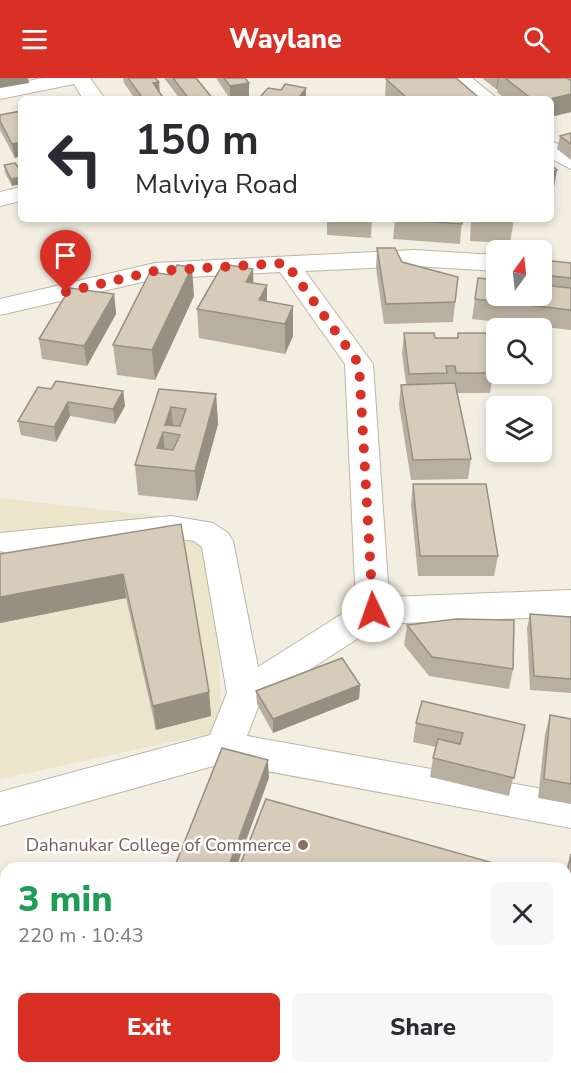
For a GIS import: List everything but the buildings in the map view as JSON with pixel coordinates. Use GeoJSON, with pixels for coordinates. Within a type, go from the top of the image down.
{"type":"FeatureCollection","features":[{"type":"Feature","properties":{"kind":"street"},"geometry":{"type":"LineString","coordinates":[[0,93],[72,78]]}},
{"type":"Feature","properties":{"kind":"street"},"geometry":{"type":"LineString","coordinates":[[80,78],[92,96]]}},
{"type":"Feature","properties":{"kind":"street"},"geometry":{"type":"LineString","coordinates":[[458,78],[483,96]]}},
{"type":"Feature","properties":{"kind":"street"},"geometry":{"type":"LineString","coordinates":[[554,150],[571,162]]}},
{"type":"Feature","properties":{"kind":"street"},"geometry":{"type":"LineString","coordinates":[[0,198],[18,195]]}},
{"type":"Feature","properties":{"kind":"street"},"geometry":{"type":"LineString","coordinates":[[0,308],[155,271],[415,258],[486,262]]}},
{"type":"Feature","properties":{"kind":"street"},"geometry":{"type":"LineString","coordinates":[[286,263],[359,364],[373,611]]}},
{"type":"Feature","properties":{"kind":"street"},"geometry":{"type":"LineString","coordinates":[[9,542],[171,527],[202,531],[217,542],[245,693],[224,747]]}},
{"type":"Feature","properties":{"kind":"street"},"geometry":{"type":"LineString","coordinates":[[245,693],[373,611],[571,603]]}},
{"type":"Feature","properties":{"kind":"street"},"geometry":{"type":"LineString","coordinates":[[0,809],[224,747],[571,812]]}},
{"type":"Feature","properties":{"kind":"shaded area"},"geometry":{"type":"Polygon","coordinates":[[[0,498],[213,522],[222,731],[0,779],[0,498]]]}},
{"type":"Feature","properties":{"kind":"place","name":"Dahanukar College of Commerce"},"geometry":{"type":"Point","coordinates":[303,845]}},
{"type":"Feature","properties":{"kind":"route"},"geometry":{"type":"LineString","coordinates":[[66,292],[155,271],[286,263],[359,364],[373,611]]}}]}
